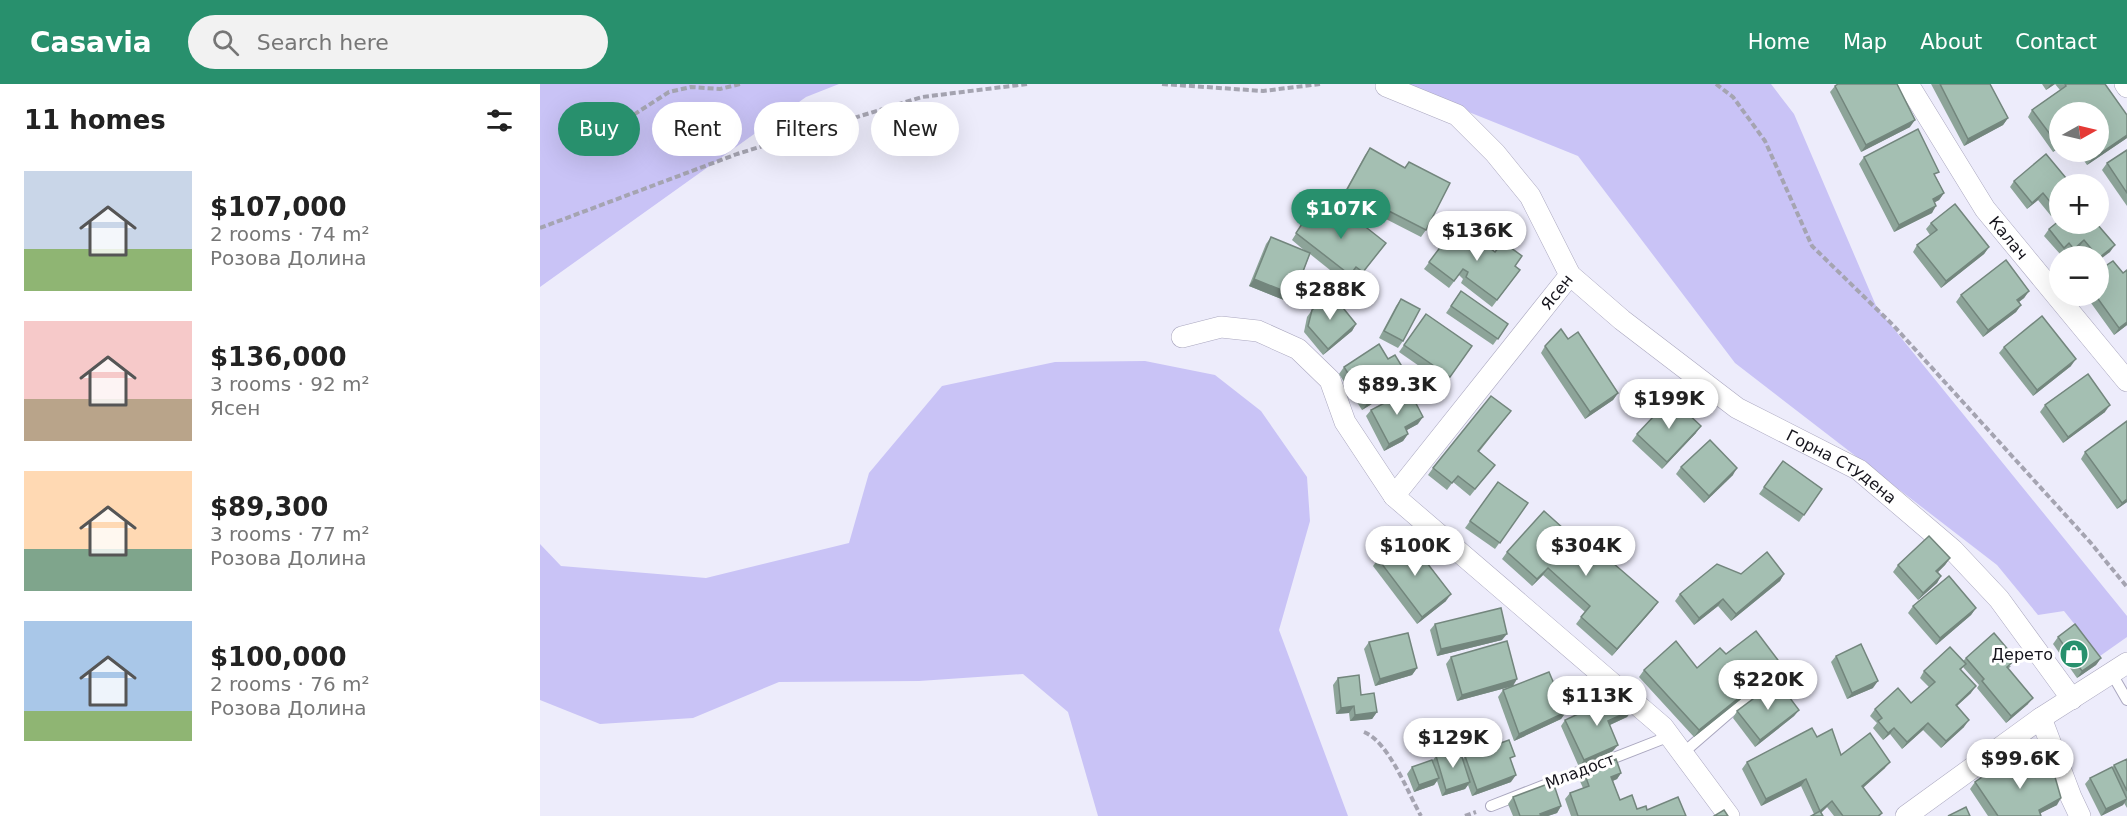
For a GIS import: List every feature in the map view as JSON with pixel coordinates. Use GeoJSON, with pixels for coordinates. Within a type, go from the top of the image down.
{"type":"FeatureCollection","features":[{"type":"Feature","properties":{"kind":"street","name":"Калач"},"geometry":{"type":"LineString","coordinates":[[1908,84],[1985,209],[2127,381]]}},
{"type":"Feature","properties":{"kind":"street","name":"Ясен"},"geometry":{"type":"LineString","coordinates":[[1386,86],[1457,115],[1495,153],[1530,196],[1570,275],[1394,496]]}},
{"type":"Feature","properties":{"kind":"street","name":"Горна Студена"},"geometry":{"type":"LineString","coordinates":[[1570,275],[1622,320],[1737,408],[1859,470],[1868,477],[1953,550],[1999,599],[2072,699]]}},
{"type":"Feature","properties":{"kind":"street"},"geometry":{"type":"LineString","coordinates":[[1182,338],[1221,327],[1258,331],[1298,349],[1330,380],[1345,422],[1394,496],[1654,719],[1670,736],[1730,816]]}},
{"type":"Feature","properties":{"kind":"street"},"geometry":{"type":"LineString","coordinates":[[1906,816],[2041,718],[2119,668]]}},
{"type":"Feature","properties":{"kind":"street"},"geometry":{"type":"LineString","coordinates":[[2041,718],[2080,816]]}},
{"type":"Feature","properties":{"kind":"lane"},"geometry":{"type":"LineString","coordinates":[[2119,668],[2127,700]]}},
{"type":"Feature","properties":{"kind":"lane"},"geometry":{"type":"LineString","coordinates":[[1683,753],[1758,688]]}},
{"type":"Feature","properties":{"kind":"lane","name":"Младост"},"geometry":{"type":"LineString","coordinates":[[1491,806],[1670,736]]}},
{"type":"Feature","properties":{"kind":"path"},"geometry":{"type":"LineString","coordinates":[[640,111],[669,92],[691,87],[720,88],[740,84]]}},
{"type":"Feature","properties":{"kind":"path"},"geometry":{"type":"LineString","coordinates":[[540,228],[737,154],[922,97],[1027,84]]}},
{"type":"Feature","properties":{"kind":"path"},"geometry":{"type":"LineString","coordinates":[[1162,84],[1263,91],[1320,84]]}},
{"type":"Feature","properties":{"kind":"path"},"geometry":{"type":"LineString","coordinates":[[1716,84],[1733,97],[1765,141],[1812,246],[1893,325],[2090,542],[2127,587]]}},
{"type":"Feature","properties":{"kind":"path"},"geometry":{"type":"LineString","coordinates":[[1364,732],[1371,735],[1389,757],[1421,816]]}},
{"type":"Feature","properties":{"kind":"shaded area"},"geometry":{"type":"Polygon","coordinates":[[[540,84],[839,84],[799,102],[754,102],[754,134],[742,143],[742,102],[652,102],[652,156],[723,156],[540,287],[540,84]]]}},
{"type":"Feature","properties":{"kind":"shaded area"},"geometry":{"type":"Polygon","coordinates":[[[1399,84],[1771,84],[1794,114],[1877,308],[2127,616],[2127,637],[2100,656],[2064,611],[2038,615],[1997,565],[1735,363],[1578,156],[1399,84]]]}},
{"type":"Feature","properties":{"kind":"shaded area"},"geometry":{"type":"Polygon","coordinates":[[[1145,361],[1215,375],[1261,411],[1307,477],[1310,521],[1279,630],[1348,816],[1098,816],[1068,712],[1023,674],[919,681],[779,682],[693,718],[600,724],[540,700],[540,544],[561,566],[706,578],[849,543],[869,473],[942,386],[1055,362],[1145,361]]]}},
{"type":"Feature","properties":{"kind":"building"},"geometry":{"type":"Polygon","coordinates":[[[1838,84],[1897,84],[1915,120],[1866,145],[1835,86],[1838,84]]]}},
{"type":"Feature","properties":{"kind":"building"},"geometry":{"type":"Polygon","coordinates":[[[1940,84],[1990,84],[2008,118],[1968,139],[1940,84]]]}},
{"type":"Feature","properties":{"kind":"building"},"geometry":{"type":"Polygon","coordinates":[[[2065,84],[2105,84],[2127,115],[2127,135],[2109,147],[2109,102],[2049,102],[2049,133],[2032,110],[2066,86],[2065,84]]]}},
{"type":"Feature","properties":{"kind":"building"},"geometry":{"type":"Polygon","coordinates":[[[1918,129],[1939,172],[1934,174],[1944,193],[1933,199],[1936,206],[1899,225],[1864,157],[1918,129]]]}},
{"type":"Feature","properties":{"kind":"building"},"geometry":{"type":"Polygon","coordinates":[[[1370,148],[1405,168],[1409,162],[1450,183],[1426,230],[1385,209],[1380,216],[1344,195],[1370,148]]]}},
{"type":"Feature","properties":{"kind":"building"},"geometry":{"type":"Polygon","coordinates":[[[2127,150],[2127,193],[2107,163],[2127,150]]]}},
{"type":"Feature","properties":{"kind":"building"},"geometry":{"type":"Polygon","coordinates":[[[2046,154],[2049,162],[2053,162],[2063,174],[2049,174],[2049,200],[2043,193],[2032,203],[2014,181],[2046,154]]]}},
{"type":"Feature","properties":{"kind":"building"},"geometry":{"type":"Polygon","coordinates":[[[1315,204],[1347,225],[1353,217],[1386,243],[1363,272],[1356,267],[1350,275],[1296,233],[1315,204]]]}},
{"type":"Feature","properties":{"kind":"building"},"geometry":{"type":"Polygon","coordinates":[[[1955,204],[1989,247],[1946,281],[1917,245],[1937,230],[1931,223],[1955,204]]]}},
{"type":"Feature","properties":{"kind":"building"},"geometry":{"type":"Polygon","coordinates":[[[1458,224],[1495,252],[1503,242],[1522,256],[1515,266],[1520,270],[1497,300],[1466,277],[1468,272],[1463,269],[1454,281],[1429,262],[1458,224]]]}},
{"type":"Feature","properties":{"kind":"building"},"geometry":{"type":"Polygon","coordinates":[[[2053,234],[2106,234],[2115,245],[2109,250],[2109,246],[2089,246],[2084,240],[2077,246],[2072,246],[2069,243],[2062,246],[2053,234]]]}},
{"type":"Feature","properties":{"kind":"building"},"geometry":{"type":"Polygon","coordinates":[[[1271,237],[1310,253],[1294,295],[1254,279],[1271,237]]]}},
{"type":"Feature","properties":{"kind":"building"},"geometry":{"type":"Polygon","coordinates":[[[2006,260],[2029,291],[2017,300],[2021,305],[1988,330],[1961,295],[2006,260]]]}},
{"type":"Feature","properties":{"kind":"building"},"geometry":{"type":"Polygon","coordinates":[[[2113,261],[2123,273],[2127,270],[2127,322],[2119,328],[2103,306],[2109,306],[2109,264],[2113,261]]]}},
{"type":"Feature","properties":{"kind":"building"},"geometry":{"type":"Polygon","coordinates":[[[1461,291],[1508,324],[1498,339],[1451,306],[1461,291]]]}},
{"type":"Feature","properties":{"kind":"building"},"geometry":{"type":"Polygon","coordinates":[[[1331,293],[1356,324],[1328,349],[1308,326],[1312,310],[1331,293]]]}},
{"type":"Feature","properties":{"kind":"building"},"geometry":{"type":"Polygon","coordinates":[[[1401,299],[1420,309],[1403,341],[1384,331],[1401,299]]]}},
{"type":"Feature","properties":{"kind":"building"},"geometry":{"type":"Polygon","coordinates":[[[1426,314],[1472,346],[1450,377],[1404,345],[1426,314]]]}},
{"type":"Feature","properties":{"kind":"building"},"geometry":{"type":"Polygon","coordinates":[[[2042,316],[2076,359],[2037,390],[2004,347],[2042,316]]]}},
{"type":"Feature","properties":{"kind":"building"},"geometry":{"type":"Polygon","coordinates":[[[1561,329],[1568,339],[1578,332],[1618,393],[1590,412],[1545,346],[1561,329]]]}},
{"type":"Feature","properties":{"kind":"building"},"geometry":{"type":"Polygon","coordinates":[[[1379,344],[1388,359],[1395,355],[1406,373],[1401,377],[1400,383],[1367,404],[1344,367],[1379,344]]]}},
{"type":"Feature","properties":{"kind":"building"},"geometry":{"type":"Polygon","coordinates":[[[2088,374],[2110,405],[2068,437],[2045,405],[2088,374]]]}},
{"type":"Feature","properties":{"kind":"building"},"geometry":{"type":"Polygon","coordinates":[[[1409,390],[1423,417],[1405,427],[1408,434],[1389,444],[1371,410],[1409,390]]]}},
{"type":"Feature","properties":{"kind":"building"},"geometry":{"type":"Polygon","coordinates":[[[1491,396],[1511,411],[1478,451],[1495,465],[1475,489],[1458,476],[1452,483],[1433,468],[1491,396]]]}},
{"type":"Feature","properties":{"kind":"building"},"geometry":{"type":"Polygon","coordinates":[[[1671,398],[1701,426],[1667,462],[1637,434],[1671,398]]]}},
{"type":"Feature","properties":{"kind":"building"},"geometry":{"type":"Polygon","coordinates":[[[2127,421],[2127,499],[2122,503],[2085,452],[2127,421]]]}},
{"type":"Feature","properties":{"kind":"building"},"geometry":{"type":"Polygon","coordinates":[[[1710,440],[1737,468],[1709,496],[1681,467],[1710,440]]]}},
{"type":"Feature","properties":{"kind":"building"},"geometry":{"type":"Polygon","coordinates":[[[1783,461],[1822,489],[1804,515],[1764,487],[1783,461]]]}},
{"type":"Feature","properties":{"kind":"building"},"geometry":{"type":"Polygon","coordinates":[[[1498,482],[1528,503],[1500,543],[1470,521],[1498,482]]]}},
{"type":"Feature","properties":{"kind":"building"},"geometry":{"type":"Polygon","coordinates":[[[1544,511],[1574,538],[1583,528],[1617,559],[1613,563],[1658,602],[1617,649],[1581,617],[1590,606],[1548,568],[1537,579],[1507,552],[1544,511]]]}},
{"type":"Feature","properties":{"kind":"building"},"geometry":{"type":"Polygon","coordinates":[[[1929,536],[1950,558],[1936,571],[1941,576],[1923,593],[1898,565],[1929,536]]]}},
{"type":"Feature","properties":{"kind":"building"},"geometry":{"type":"Polygon","coordinates":[[[1407,537],[1451,594],[1422,617],[1378,559],[1407,537]]]}},
{"type":"Feature","properties":{"kind":"building"},"geometry":{"type":"Polygon","coordinates":[[[1767,552],[1784,574],[1736,614],[1723,599],[1699,618],[1680,594],[1717,564],[1741,574],[1767,552]]]}},
{"type":"Feature","properties":{"kind":"building"},"geometry":{"type":"Polygon","coordinates":[[[1949,576],[1976,608],[1940,638],[1913,606],[1949,576]]]}},
{"type":"Feature","properties":{"kind":"building"},"geometry":{"type":"Polygon","coordinates":[[[1501,608],[1507,634],[1441,649],[1435,624],[1501,608]]]}},
{"type":"Feature","properties":{"kind":"building"},"geometry":{"type":"Polygon","coordinates":[[[2075,624],[2101,658],[2082,671],[2058,637],[2075,624]]]}},
{"type":"Feature","properties":{"kind":"building"},"geometry":{"type":"Polygon","coordinates":[[[1756,631],[1781,664],[1699,730],[1644,670],[1676,641],[1697,668],[1720,648],[1726,654],[1756,631]]]}},
{"type":"Feature","properties":{"kind":"building"},"geometry":{"type":"Polygon","coordinates":[[[1408,633],[1417,668],[1380,679],[1369,642],[1408,633]]]}},
{"type":"Feature","properties":{"kind":"building"},"geometry":{"type":"Polygon","coordinates":[[[1994,633],[2016,659],[2007,667],[2033,698],[2011,716],[1966,658],[1994,633]]]}},
{"type":"Feature","properties":{"kind":"building"},"geometry":{"type":"Polygon","coordinates":[[[1507,641],[1517,679],[1462,695],[1451,657],[1507,641]]]}},
{"type":"Feature","properties":{"kind":"building"},"geometry":{"type":"Polygon","coordinates":[[[1861,644],[1878,681],[1852,693],[1836,656],[1861,644]]]}},
{"type":"Feature","properties":{"kind":"building"},"geometry":{"type":"Polygon","coordinates":[[[1950,647],[1966,664],[1960,669],[1976,686],[1956,705],[1969,720],[1946,741],[1928,723],[1907,742],[1894,728],[1888,733],[1878,721],[1882,718],[1875,709],[1898,688],[1911,703],[1935,682],[1924,671],[1950,647]]]}},
{"type":"Feature","properties":{"kind":"building"},"geometry":{"type":"Polygon","coordinates":[[[1549,672],[1566,712],[1519,734],[1503,690],[1549,672]]]}},
{"type":"Feature","properties":{"kind":"building"},"geometry":{"type":"Polygon","coordinates":[[[1359,675],[1361,695],[1374,693],[1377,712],[1355,715],[1354,706],[1341,708],[1338,678],[1359,675]]]}},
{"type":"Feature","properties":{"kind":"building"},"geometry":{"type":"Polygon","coordinates":[[[1777,681],[1799,710],[1760,740],[1737,711],[1777,681]]]}},
{"type":"Feature","properties":{"kind":"building"},"geometry":{"type":"Polygon","coordinates":[[[1619,695],[1632,710],[1608,721],[1618,745],[1584,760],[1565,720],[1619,695]]]}},
{"type":"Feature","properties":{"kind":"building"},"geometry":{"type":"Polygon","coordinates":[[[1812,728],[1817,737],[1832,729],[1841,755],[1870,733],[1890,762],[1862,786],[1882,813],[1878,816],[1843,816],[1832,801],[1820,811],[1806,779],[1766,799],[1747,762],[1812,728]]]}},
{"type":"Feature","properties":{"kind":"building"},"geometry":{"type":"Polygon","coordinates":[[[1509,740],[1515,756],[1510,758],[1516,775],[1477,790],[1465,756],[1509,740]]]}},
{"type":"Feature","properties":{"kind":"building"},"geometry":{"type":"Polygon","coordinates":[[[1459,748],[1470,782],[1446,790],[1436,756],[1459,748]]]}},
{"type":"Feature","properties":{"kind":"building"},"geometry":{"type":"Polygon","coordinates":[[[1616,759],[1621,773],[1611,777],[1620,800],[1632,795],[1637,809],[1646,806],[1647,810],[1678,797],[1686,816],[1578,816],[1570,793],[1589,786],[1584,772],[1616,759]]]}},
{"type":"Feature","properties":{"kind":"building"},"geometry":{"type":"Polygon","coordinates":[[[2127,759],[2127,791],[2114,765],[2127,759]]]}},
{"type":"Feature","properties":{"kind":"building"},"geometry":{"type":"Polygon","coordinates":[[[1432,760],[1439,778],[1419,785],[1412,767],[1432,760]]]}},
{"type":"Feature","properties":{"kind":"building"},"geometry":{"type":"Polygon","coordinates":[[[2051,763],[2061,798],[2039,810],[2041,816],[1998,816],[1975,782],[2001,764],[2007,772],[2051,763]]]}},
{"type":"Feature","properties":{"kind":"building"},"geometry":{"type":"Polygon","coordinates":[[[2112,767],[2127,799],[2106,809],[2090,778],[2112,767]]]}},
{"type":"Feature","properties":{"kind":"building"},"geometry":{"type":"Polygon","coordinates":[[[1553,782],[1561,806],[1540,814],[1541,816],[1520,816],[1513,797],[1553,782]]]}},
{"type":"Feature","properties":{"kind":"building"},"geometry":{"type":"Polygon","coordinates":[[[1966,807],[1970,816],[1948,816],[1966,807]]]}},
{"type":"Feature","properties":{"kind":"building"},"geometry":{"type":"Polygon","coordinates":[[[1724,810],[1728,816],[1714,816],[1724,810]]]}},
{"type":"Feature","properties":{"kind":"building"},"geometry":{"type":"Polygon","coordinates":[[[1820,811],[1823,816],[1811,816],[1820,811]]]}},
{"type":"Feature","properties":{"kind":"place","name":"Дерето"},"geometry":{"type":"Point","coordinates":[2074,654]}}]}
